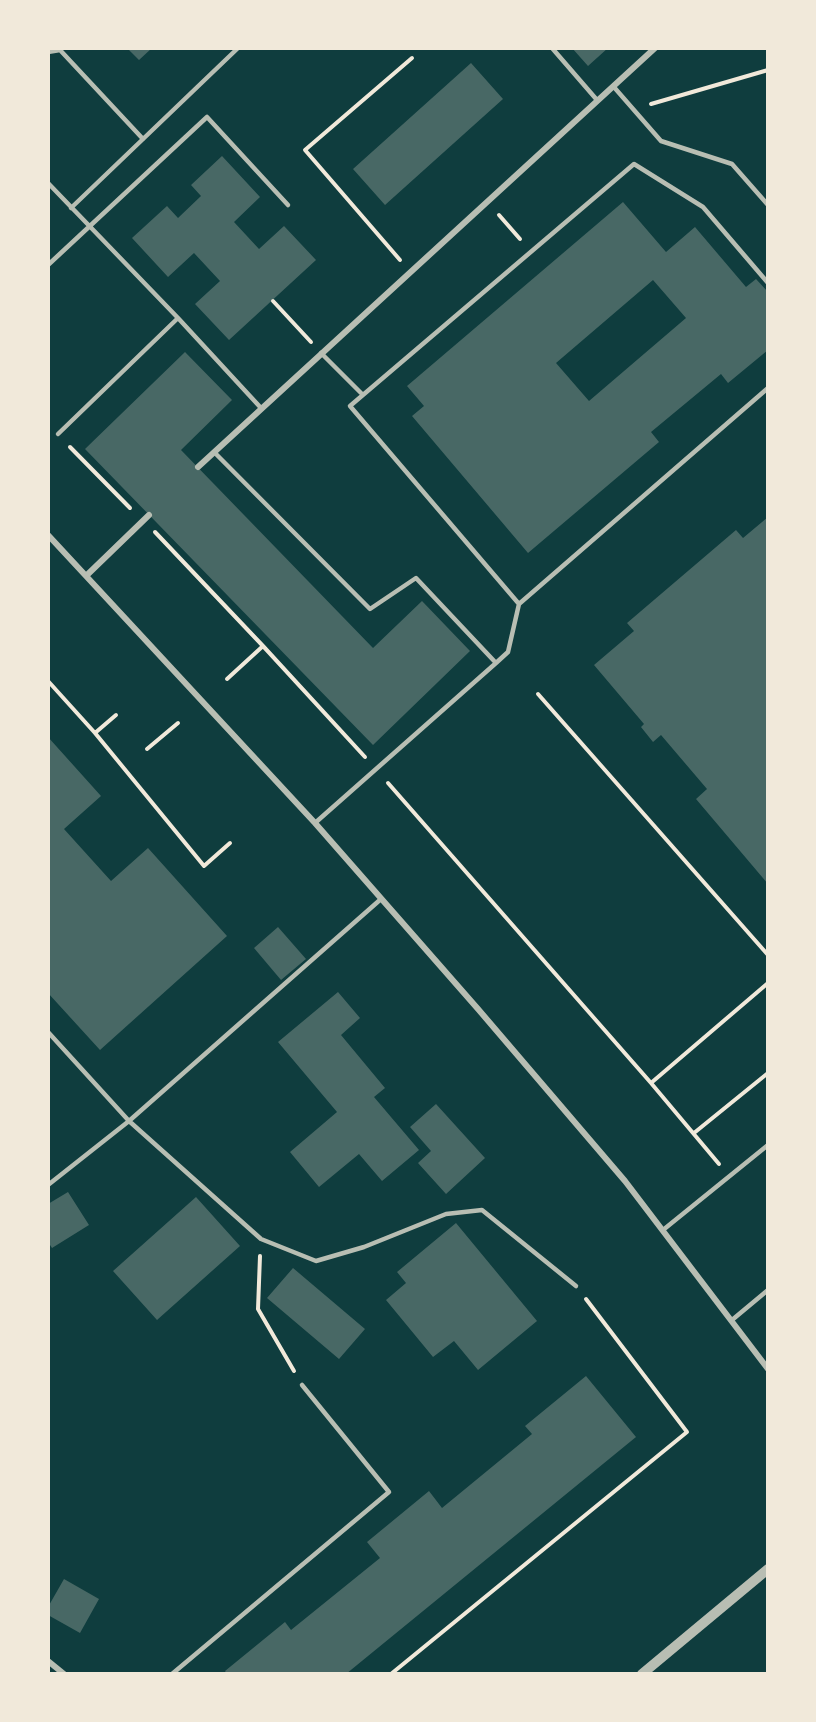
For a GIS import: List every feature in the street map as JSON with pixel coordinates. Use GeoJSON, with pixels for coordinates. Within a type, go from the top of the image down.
{"type":"FeatureCollection","features":[{"type":"Feature","properties":{"kind":"street"},"geometry":{"type":"LineString","coordinates":[[198,467],[655,48]]}},
{"type":"Feature","properties":{"kind":"street"},"geometry":{"type":"LineString","coordinates":[[87,575],[149,515]]}},
{"type":"Feature","properties":{"kind":"street"},"geometry":{"type":"LineString","coordinates":[[48,535],[315,823],[501,1036],[625,1181],[768,1369]]}},
{"type":"Feature","properties":{"kind":"street"},"geometry":{"type":"LineString","coordinates":[[642,1674],[768,1569]]}},
{"type":"Feature","properties":{"kind":"street"},"geometry":{"type":"LineString","coordinates":[[48,1661],[64,1674]]}},
{"type":"Feature","properties":{"kind":"lane"},"geometry":{"type":"LineString","coordinates":[[71,208],[238,48]]}},
{"type":"Feature","properties":{"kind":"lane"},"geometry":{"type":"LineString","coordinates":[[552,48],[597,100]]}},
{"type":"Feature","properties":{"kind":"lane"},"geometry":{"type":"LineString","coordinates":[[48,52],[60,50],[143,139]]}},
{"type":"Feature","properties":{"kind":"lane"},"geometry":{"type":"LineString","coordinates":[[613,86],[660,141],[732,164],[768,204]]}},
{"type":"Feature","properties":{"kind":"lane"},"geometry":{"type":"LineString","coordinates":[[48,266],[207,117],[288,205]]}},
{"type":"Feature","properties":{"kind":"lane"},"geometry":{"type":"LineString","coordinates":[[519,604],[350,406],[634,164],[703,207],[768,283]]}},
{"type":"Feature","properties":{"kind":"lane"},"geometry":{"type":"LineString","coordinates":[[48,183],[261,408]]}},
{"type":"Feature","properties":{"kind":"lane"},"geometry":{"type":"LineString","coordinates":[[58,434],[178,318]]}},
{"type":"Feature","properties":{"kind":"lane"},"geometry":{"type":"LineString","coordinates":[[321,353],[363,395]]}},
{"type":"Feature","properties":{"kind":"lane"},"geometry":{"type":"LineString","coordinates":[[315,823],[508,652],[519,604],[768,388]]}},
{"type":"Feature","properties":{"kind":"lane"},"geometry":{"type":"LineString","coordinates":[[214,452],[370,609],[416,578],[496,663]]}},
{"type":"Feature","properties":{"kind":"lane"},"geometry":{"type":"LineString","coordinates":[[48,1185],[129,1121],[381,899]]}},
{"type":"Feature","properties":{"kind":"lane"},"geometry":{"type":"LineString","coordinates":[[48,1032],[129,1121],[261,1239],[316,1261],[364,1247],[446,1214],[482,1210],[576,1286]]}},
{"type":"Feature","properties":{"kind":"lane"},"geometry":{"type":"LineString","coordinates":[[663,1230],[768,1145]]}},
{"type":"Feature","properties":{"kind":"lane"},"geometry":{"type":"LineString","coordinates":[[732,1320],[768,1290]]}},
{"type":"Feature","properties":{"kind":"lane"},"geometry":{"type":"LineString","coordinates":[[172,1674],[389,1492],[302,1385]]}},
{"type":"Feature","properties":{"kind":"path"},"geometry":{"type":"LineString","coordinates":[[395,255],[305,150],[412,58]]}},
{"type":"Feature","properties":{"kind":"path"},"geometry":{"type":"LineString","coordinates":[[634,110],[768,70]]}},
{"type":"Feature","properties":{"kind":"path"},"geometry":{"type":"LineString","coordinates":[[273,301],[311,342]]}},
{"type":"Feature","properties":{"kind":"path"},"geometry":{"type":"LineString","coordinates":[[58,434],[263,646],[375,768],[651,1083],[729,1176]]}},
{"type":"Feature","properties":{"kind":"path"},"geometry":{"type":"LineString","coordinates":[[227,679],[263,646]]}},
{"type":"Feature","properties":{"kind":"path"},"geometry":{"type":"LineString","coordinates":[[48,681],[95,733],[204,866],[230,843]]}},
{"type":"Feature","properties":{"kind":"path"},"geometry":{"type":"LineString","coordinates":[[538,694],[768,955]]}},
{"type":"Feature","properties":{"kind":"path"},"geometry":{"type":"LineString","coordinates":[[95,733],[116,715]]}},
{"type":"Feature","properties":{"kind":"path"},"geometry":{"type":"LineString","coordinates":[[147,749],[178,723]]}},
{"type":"Feature","properties":{"kind":"path"},"geometry":{"type":"LineString","coordinates":[[651,1083],[768,983]]}},
{"type":"Feature","properties":{"kind":"path"},"geometry":{"type":"LineString","coordinates":[[694,1133],[768,1073]]}},
{"type":"Feature","properties":{"kind":"path"},"geometry":{"type":"LineString","coordinates":[[261,1239],[258,1309],[302,1385]]}},
{"type":"Feature","properties":{"kind":"path"},"geometry":{"type":"LineString","coordinates":[[391,1674],[687,1432],[576,1286]]}},
{"type":"Feature","properties":{"kind":"building"},"geometry":{"type":"Polygon","coordinates":[[[127,48],[152,48],[139,60],[127,48]]]}},
{"type":"Feature","properties":{"kind":"building"},"geometry":{"type":"Polygon","coordinates":[[[572,48],[608,48],[588,66],[572,48]]]}},
{"type":"Feature","properties":{"kind":"building"},"geometry":{"type":"Polygon","coordinates":[[[471,63],[503,99],[385,205],[353,169],[471,63]]]}},
{"type":"Feature","properties":{"kind":"building"},"geometry":{"type":"Polygon","coordinates":[[[222,156],[260,197],[234,222],[259,249],[284,226],[316,260],[229,340],[195,304],[220,281],[194,253],[168,277],[132,238],[167,206],[178,218],[201,196],[191,185],[222,156]]]}},
{"type":"Feature","properties":{"kind":"building"},"geometry":{"type":"Polygon","coordinates":[[[623,202],[666,252],[695,227],[746,287],[756,279],[768,292],[768,350],[728,383],[721,374],[651,432],[659,442],[528,553],[412,416],[424,406],[407,386],[623,202]],[[653,280],[556,363],[589,401],[686,318],[653,280]]]}},
{"type":"Feature","properties":{"kind":"building"},"geometry":{"type":"Polygon","coordinates":[[[185,352],[232,400],[181,450],[373,648],[422,601],[470,651],[373,745],[85,449],[185,352]]]}},
{"type":"Feature","properties":{"kind":"building"},"geometry":{"type":"Polygon","coordinates":[[[768,517],[768,884],[696,799],[707,789],[661,735],[653,742],[641,727],[644,724],[594,665],[634,631],[627,623],[736,530],[743,538],[768,517]]]}},
{"type":"Feature","properties":{"kind":"building"},"geometry":{"type":"Polygon","coordinates":[[[48,737],[101,796],[64,829],[111,881],[148,848],[227,936],[100,1050],[48,993],[48,737]]]}},
{"type":"Feature","properties":{"kind":"building"},"geometry":{"type":"Polygon","coordinates":[[[278,927],[306,959],[281,980],[254,948],[278,927]]]}},
{"type":"Feature","properties":{"kind":"building"},"geometry":{"type":"Polygon","coordinates":[[[338,992],[360,1018],[341,1035],[385,1088],[374,1097],[419,1150],[382,1181],[359,1154],[319,1187],[290,1152],[337,1112],[278,1042],[338,992]]]}},
{"type":"Feature","properties":{"kind":"building"},"geometry":{"type":"Polygon","coordinates":[[[436,1104],[485,1158],[446,1194],[418,1163],[431,1151],[410,1127],[436,1104]]]}},
{"type":"Feature","properties":{"kind":"building"},"geometry":{"type":"Polygon","coordinates":[[[68,1192],[89,1225],[52,1248],[48,1242],[48,1204],[68,1192]]]}},
{"type":"Feature","properties":{"kind":"building"},"geometry":{"type":"Polygon","coordinates":[[[196,1197],[240,1246],[157,1320],[113,1271],[196,1197]]]}},
{"type":"Feature","properties":{"kind":"building"},"geometry":{"type":"Polygon","coordinates":[[[456,1223],[537,1321],[478,1370],[454,1341],[433,1357],[386,1300],[406,1283],[397,1272],[456,1223]]]}},
{"type":"Feature","properties":{"kind":"building"},"geometry":{"type":"Polygon","coordinates":[[[293,1268],[365,1329],[339,1359],[267,1298],[293,1268]]]}},
{"type":"Feature","properties":{"kind":"building"},"geometry":{"type":"Polygon","coordinates":[[[586,1376],[636,1437],[346,1674],[227,1674],[225,1671],[285,1622],[291,1630],[380,1558],[367,1542],[429,1491],[442,1508],[532,1434],[525,1426],[586,1376]]]}},
{"type":"Feature","properties":{"kind":"building"},"geometry":{"type":"Polygon","coordinates":[[[64,1579],[99,1599],[80,1633],[48,1615],[48,1607],[64,1579]]]}}]}
